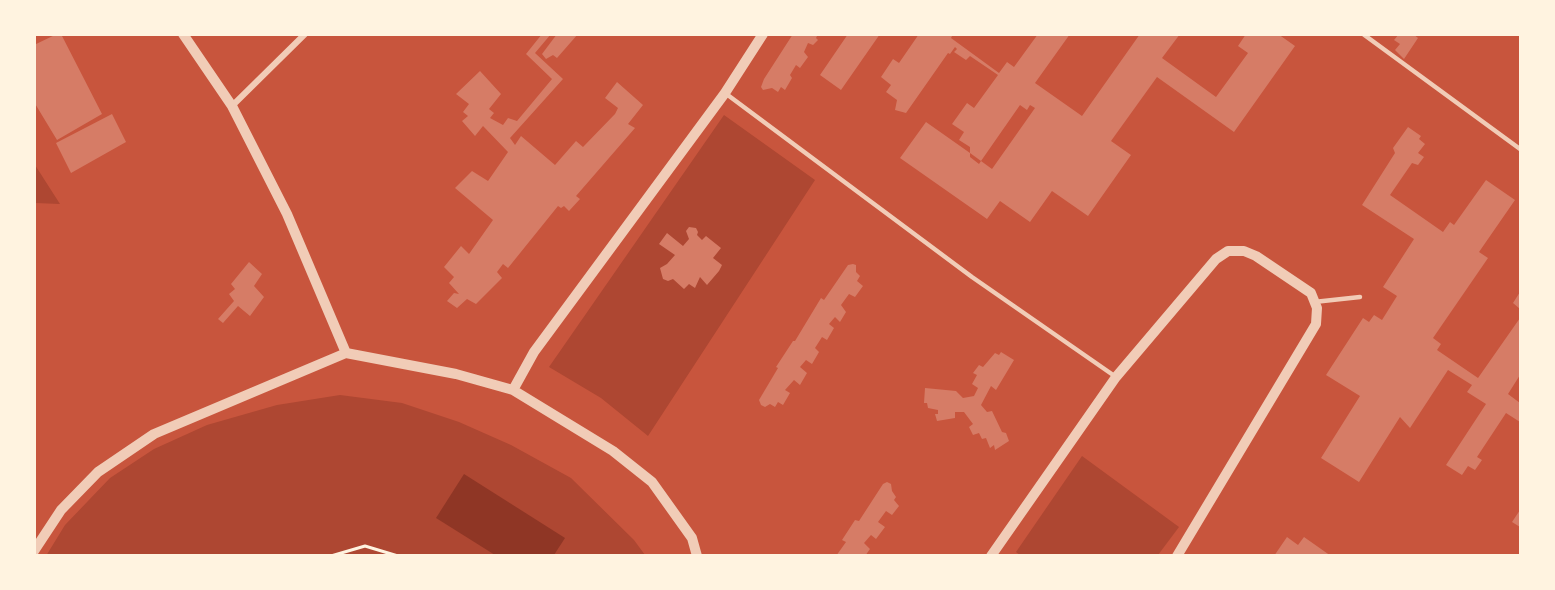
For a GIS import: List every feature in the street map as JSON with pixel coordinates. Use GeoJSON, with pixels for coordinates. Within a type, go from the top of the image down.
{"type":"FeatureCollection","features":[{"type":"Feature","properties":{"kind":"street"},"geometry":{"type":"LineString","coordinates":[[183,34],[232,106],[287,214],[346,353]]}},
{"type":"Feature","properties":{"kind":"street"},"geometry":{"type":"LineString","coordinates":[[232,106],[304,34]]}},
{"type":"Feature","properties":{"kind":"street"},"geometry":{"type":"LineString","coordinates":[[513,390],[534,352],[725,93],[763,34]]}},
{"type":"Feature","properties":{"kind":"street"},"geometry":{"type":"LineString","coordinates":[[991,555],[1116,377],[1216,259],[1228,251],[1244,251],[1256,256],[1311,293],[1317,308],[1316,324],[1177,555]]}},
{"type":"Feature","properties":{"kind":"street"},"geometry":{"type":"LineString","coordinates":[[34,551],[61,510],[98,472],[154,434],[346,353],[456,374],[513,390],[613,451],[652,482],[692,538],[697,555]]}},
{"type":"Feature","properties":{"kind":"lane"},"geometry":{"type":"LineString","coordinates":[[1363,34],[1521,149]]}},
{"type":"Feature","properties":{"kind":"lane"},"geometry":{"type":"LineString","coordinates":[[725,93],[972,277],[1116,377]]}},
{"type":"Feature","properties":{"kind":"lane"},"geometry":{"type":"LineString","coordinates":[[1314,302],[1360,297]]}},
{"type":"Feature","properties":{"kind":"path"},"geometry":{"type":"LineString","coordinates":[[331,555],[365,546],[398,555]]}},
{"type":"Feature","properties":{"kind":"shaded area"},"geometry":{"type":"Polygon","coordinates":[[[724,115],[815,180],[648,436],[601,398],[549,367],[724,115]]]}},
{"type":"Feature","properties":{"kind":"shaded area"},"geometry":{"type":"Polygon","coordinates":[[[35,165],[60,204],[35,203],[35,165]]]}},
{"type":"Feature","properties":{"kind":"shaded area"},"geometry":{"type":"Polygon","coordinates":[[[340,395],[402,403],[459,422],[511,445],[571,478],[634,540],[645,555],[46,556],[65,525],[110,478],[154,449],[207,425],[277,405],[340,395]]]}},
{"type":"Feature","properties":{"kind":"shaded area"},"geometry":{"type":"Polygon","coordinates":[[[1082,456],[1179,527],[1158,555],[1021,556],[1016,552],[1082,456]]]}},
{"type":"Feature","properties":{"kind":"shaded area"},"geometry":{"type":"Polygon","coordinates":[[[464,474],[565,538],[554,555],[495,555],[436,518],[464,474]]]}},
{"type":"Feature","properties":{"kind":"building"},"geometry":{"type":"Polygon","coordinates":[[[61,34],[102,114],[57,140],[34,102],[34,45],[61,34]]]}},
{"type":"Feature","properties":{"kind":"building"},"geometry":{"type":"Polygon","coordinates":[[[542,34],[551,34],[535,53],[563,79],[510,138],[515,145],[521,136],[555,165],[576,141],[583,147],[615,114],[618,108],[605,98],[617,82],[643,105],[628,124],[635,128],[576,196],[580,199],[569,211],[564,206],[561,208],[558,206],[508,268],[503,264],[497,272],[502,278],[476,304],[467,299],[457,308],[447,301],[454,293],[459,294],[449,283],[454,277],[444,267],[461,246],[469,254],[493,220],[455,188],[472,171],[488,181],[508,152],[483,126],[475,136],[462,121],[468,116],[463,112],[469,104],[456,94],[480,71],[501,94],[489,109],[494,113],[490,118],[503,125],[508,118],[517,121],[552,79],[526,54],[542,34]]]}},
{"type":"Feature","properties":{"kind":"building"},"geometry":{"type":"Polygon","coordinates":[[[557,34],[578,34],[557,58],[553,55],[546,59],[542,54],[557,34]]]}},
{"type":"Feature","properties":{"kind":"building"},"geometry":{"type":"Polygon","coordinates":[[[793,34],[818,34],[816,38],[818,40],[813,45],[808,43],[804,52],[808,57],[800,68],[796,65],[785,90],[781,87],[778,92],[772,88],[763,90],[761,87],[764,79],[793,34]]]}},
{"type":"Feature","properties":{"kind":"building"},"geometry":{"type":"Polygon","coordinates":[[[848,34],[880,34],[841,90],[820,75],[848,34]]]}},
{"type":"Feature","properties":{"kind":"building"},"geometry":{"type":"Polygon","coordinates":[[[919,34],[953,34],[951,38],[999,73],[1007,62],[1014,67],[1038,34],[1070,34],[1035,83],[1082,116],[1140,34],[1180,34],[1162,58],[1216,97],[1248,53],[1238,46],[1246,34],[1278,34],[1295,46],[1234,132],[1157,77],[1111,141],[1131,155],[1088,216],[1052,191],[1030,222],[1000,201],[987,219],[900,158],[926,122],[970,153],[970,147],[959,140],[964,132],[952,124],[967,103],[974,108],[998,75],[970,56],[966,60],[954,52],[957,49],[955,47],[950,54],[948,53],[906,113],[895,110],[897,100],[886,92],[891,85],[881,77],[893,59],[899,63],[919,34]],[[1020,105],[981,161],[992,169],[1035,108],[1030,105],[1027,110],[1020,105]],[[970,153],[970,157],[979,164],[981,161],[970,153]]]}},
{"type":"Feature","properties":{"kind":"building"},"geometry":{"type":"Polygon","coordinates":[[[1399,34],[1413,34],[1418,38],[1404,59],[1395,50],[1400,44],[1394,40],[1399,34]]]}},
{"type":"Feature","properties":{"kind":"building"},"geometry":{"type":"Polygon","coordinates":[[[112,114],[126,142],[71,173],[56,143],[112,114]]]}},
{"type":"Feature","properties":{"kind":"building"},"geometry":{"type":"Polygon","coordinates":[[[1408,127],[1421,136],[1419,139],[1425,144],[1418,153],[1424,157],[1418,165],[1412,163],[1390,195],[1443,232],[1450,222],[1454,225],[1486,180],[1515,200],[1479,252],[1488,258],[1433,338],[1441,344],[1437,350],[1478,378],[1520,318],[1520,375],[1508,394],[1520,403],[1520,422],[1506,413],[1477,457],[1482,460],[1475,470],[1468,466],[1462,475],[1446,465],[1486,404],[1467,392],[1472,385],[1448,370],[1410,428],[1400,417],[1359,482],[1321,458],[1360,396],[1326,375],[1363,318],[1369,322],[1374,315],[1382,320],[1397,296],[1383,287],[1414,239],[1362,205],[1395,153],[1393,148],[1408,127]]]}},
{"type":"Feature","properties":{"kind":"building"},"geometry":{"type":"Polygon","coordinates":[[[689,227],[696,228],[697,235],[702,240],[706,236],[721,248],[713,258],[722,265],[707,285],[700,277],[695,288],[689,284],[684,289],[673,279],[668,281],[663,279],[660,268],[675,255],[659,244],[667,233],[683,246],[689,239],[686,231],[689,227]]]}},
{"type":"Feature","properties":{"kind":"building"},"geometry":{"type":"Polygon","coordinates":[[[249,262],[262,274],[254,286],[264,297],[250,316],[238,306],[223,323],[218,319],[234,301],[229,294],[235,289],[231,284],[249,262]]]}},
{"type":"Feature","properties":{"kind":"building"},"geometry":{"type":"Polygon","coordinates":[[[848,265],[856,265],[856,272],[860,276],[857,281],[863,286],[855,297],[849,294],[841,305],[846,312],[840,322],[835,317],[829,324],[834,328],[827,340],[822,337],[815,348],[819,352],[812,364],[806,360],[800,367],[807,373],[800,385],[794,380],[785,390],[790,393],[783,405],[778,402],[775,407],[770,404],[765,407],[761,405],[759,400],[778,368],[776,367],[821,298],[824,300],[848,265]]]}},
{"type":"Feature","properties":{"kind":"building"},"geometry":{"type":"Polygon","coordinates":[[[1520,292],[1520,309],[1513,303],[1520,292]]]}},
{"type":"Feature","properties":{"kind":"building"},"geometry":{"type":"Polygon","coordinates":[[[1001,352],[1014,360],[996,390],[991,386],[981,405],[987,412],[992,411],[1009,441],[995,450],[994,445],[990,448],[986,438],[982,439],[979,433],[973,435],[969,427],[973,424],[964,412],[955,412],[955,418],[937,421],[935,414],[938,414],[938,410],[928,408],[927,403],[924,403],[925,388],[956,391],[963,398],[974,396],[978,388],[972,384],[977,375],[973,373],[979,365],[983,367],[995,353],[999,355],[1001,352]]]}},
{"type":"Feature","properties":{"kind":"building"},"geometry":{"type":"Polygon","coordinates":[[[887,482],[891,484],[896,497],[894,500],[899,506],[892,515],[886,511],[878,522],[885,527],[876,539],[871,535],[864,543],[870,549],[865,556],[836,556],[846,542],[842,540],[855,520],[859,521],[883,484],[887,482]]]}},
{"type":"Feature","properties":{"kind":"building"},"geometry":{"type":"Polygon","coordinates":[[[1520,510],[1520,527],[1512,522],[1520,510]]]}},
{"type":"Feature","properties":{"kind":"building"},"geometry":{"type":"Polygon","coordinates":[[[1287,537],[1298,545],[1304,537],[1331,556],[1274,556],[1287,537]]]}}]}
